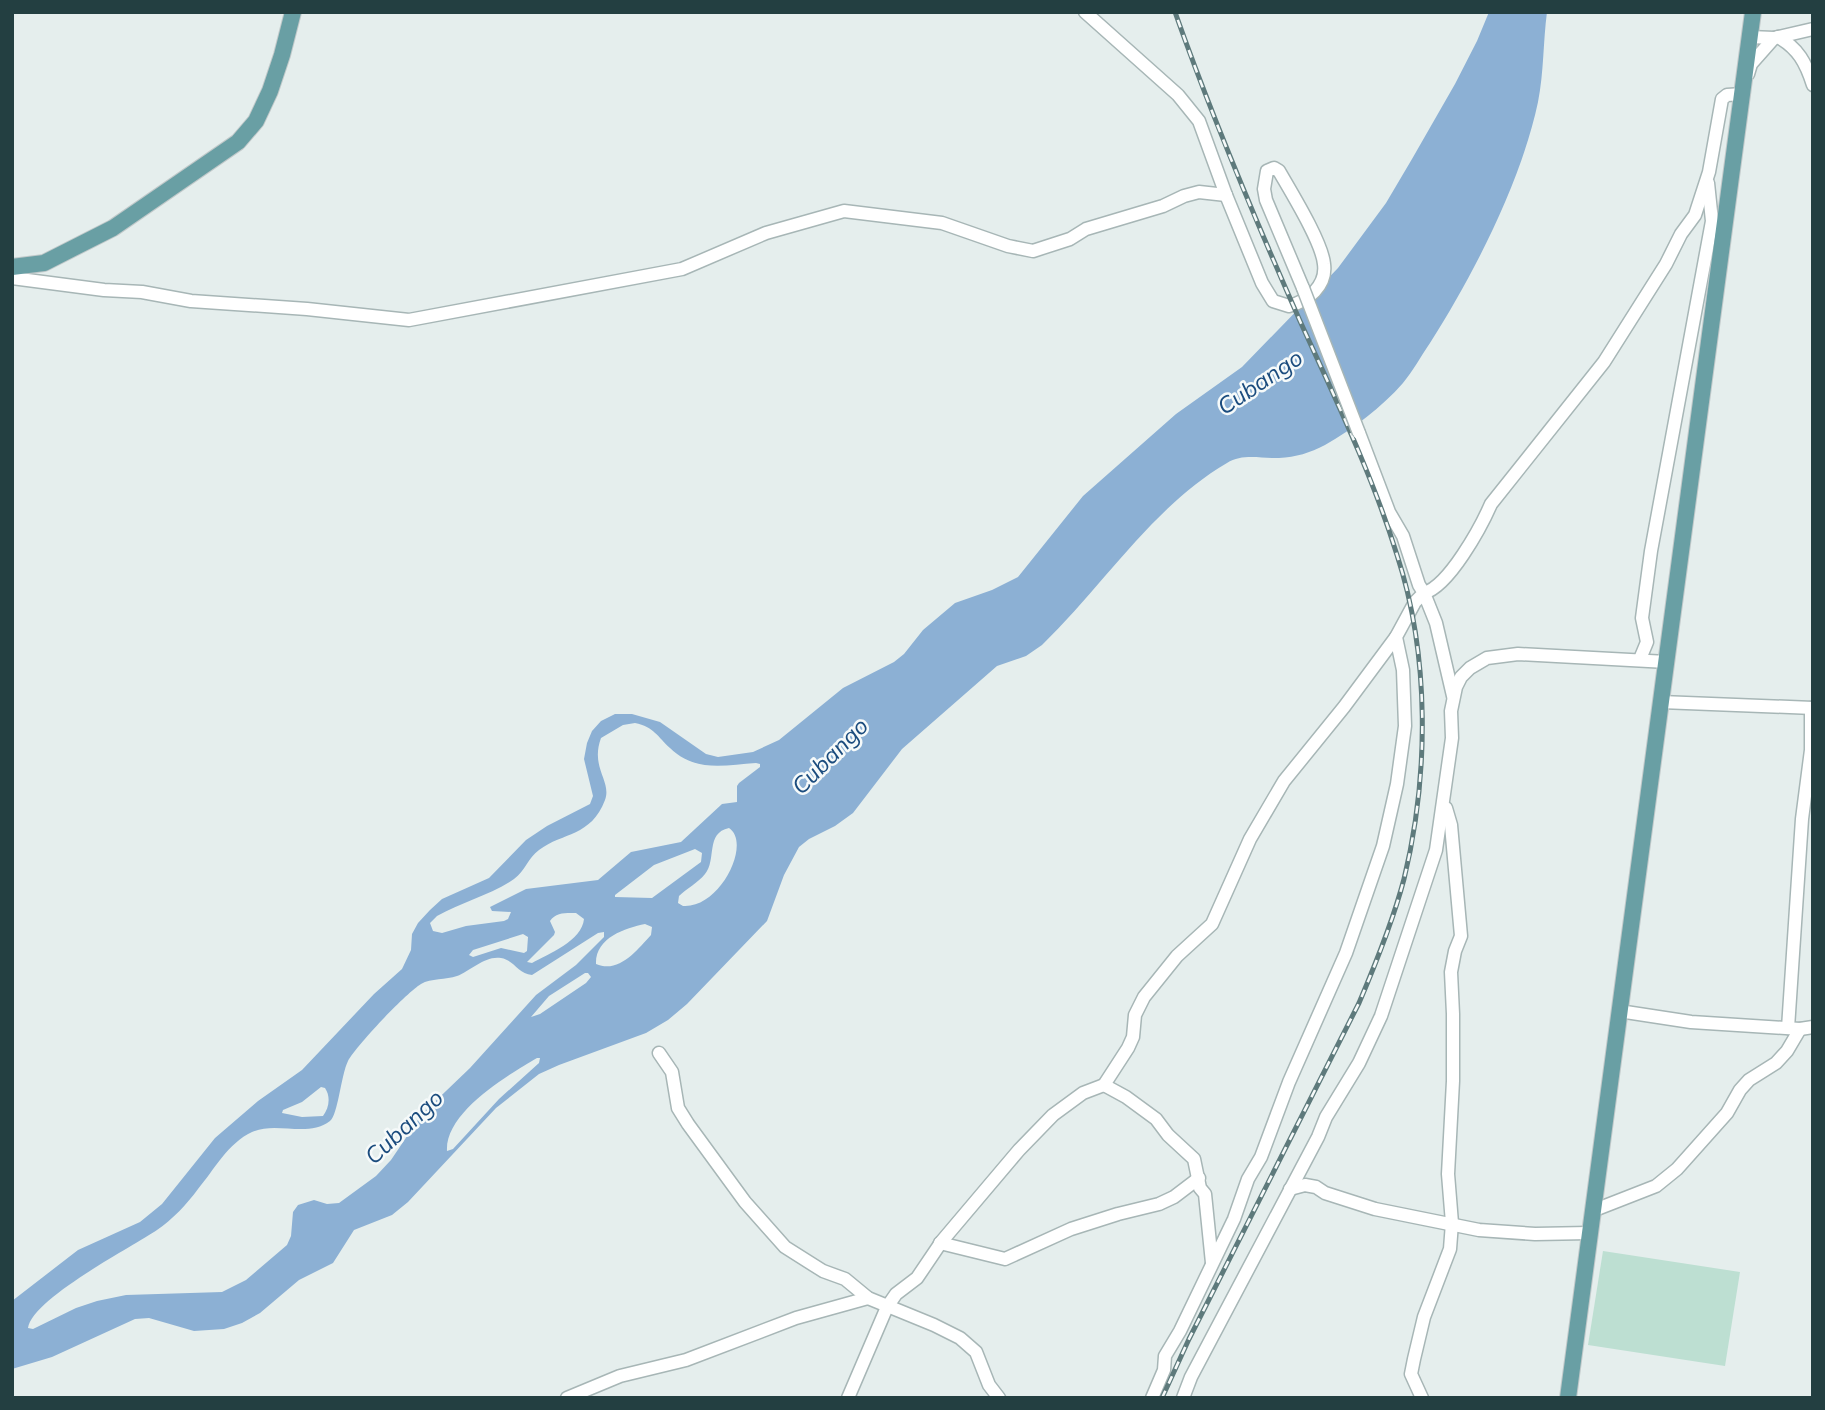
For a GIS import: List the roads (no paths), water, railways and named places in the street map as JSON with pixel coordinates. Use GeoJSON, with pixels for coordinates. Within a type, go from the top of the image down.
{"type":"FeatureCollection","features":[{"type":"Feature","properties":{"kind":"main road"},"geometry":{"type":"LineString","coordinates":[[12,267],[44,262],[113,228],[238,142],[256,121],[270,91],[293,12]]}},
{"type":"Feature","properties":{"kind":"main road"},"geometry":{"type":"LineString","coordinates":[[1567,1398],[1754,12]]}},
{"type":"Feature","properties":{"kind":"street"},"geometry":{"type":"LineString","coordinates":[[1085,12],[1178,95],[1194,115],[1203,131],[1269,296],[1278,304],[1294,305],[1310,297],[1318,288],[1324,264],[1319,247],[1279,171],[1274,168],[1267,171],[1264,189],[1266,200],[1303,288],[1359,433],[1389,512],[1403,536],[1419,585],[1436,623],[1454,696]]}},
{"type":"Feature","properties":{"kind":"street"},"geometry":{"type":"LineString","coordinates":[[1750,37],[1776,38],[1813,29]]}},
{"type":"Feature","properties":{"kind":"street"},"geometry":{"type":"LineString","coordinates":[[1776,38],[1790,44],[1799,53],[1813,85]]}},
{"type":"Feature","properties":{"kind":"street"},"geometry":{"type":"LineString","coordinates":[[848,1398],[887,1307],[896,1294],[917,1278],[940,1243],[1019,1150],[1053,1115],[1083,1093],[1104,1086],[1133,1037],[1135,1016],[1143,997],[1177,956],[1212,924],[1251,839],[1284,781],[1396,637],[1415,602],[1447,576],[1492,504],[1604,362],[1695,215],[1707,179],[1722,99],[1743,88],[1751,64],[1776,38]]}},
{"type":"Feature","properties":{"kind":"street"},"geometry":{"type":"LineString","coordinates":[[1640,659],[1647,642],[1642,618],[1651,551],[1712,221],[1707,179]]}},
{"type":"Feature","properties":{"kind":"street"},"geometry":{"type":"LineString","coordinates":[[12,278],[142,292],[191,301],[307,309],[409,320],[682,269],[766,233],[844,211],[942,223],[997,243],[1033,251],[1070,239],[1086,229],[1163,206],[1184,196],[1199,192],[1226,194]]}},
{"type":"Feature","properties":{"kind":"street"},"geometry":{"type":"LineString","coordinates":[[1152,1398],[1164,1370],[1166,1356],[1234,1219],[1248,1179],[1261,1157],[1289,1082],[1346,953],[1383,846],[1398,784],[1405,726],[1403,670],[1396,637]]}},
{"type":"Feature","properties":{"kind":"street"},"geometry":{"type":"LineString","coordinates":[[1183,1398],[1191,1377],[1248,1273],[1318,1138],[1326,1117],[1359,1063],[1381,1016],[1436,850],[1452,738],[1451,711],[1461,677],[1487,658],[1518,654],[1667,662]]}},
{"type":"Feature","properties":{"kind":"street"},"geometry":{"type":"LineString","coordinates":[[1592,1211],[1656,1186],[1677,1169],[1727,1113],[1749,1080],[1782,1057],[1800,1028],[1802,819],[1813,728],[1812,708],[1661,702]]}},
{"type":"Feature","properties":{"kind":"street"},"geometry":{"type":"LineString","coordinates":[[1422,1398],[1411,1374],[1413,1359],[1424,1317],[1450,1249],[1451,1223],[1448,1174],[1453,1081],[1451,972],[1461,936],[1451,825],[1444,802]]}},
{"type":"Feature","properties":{"kind":"street"},"geometry":{"type":"LineString","coordinates":[[1619,1011],[1691,1022],[1800,1028]]}},
{"type":"Feature","properties":{"kind":"street"},"geometry":{"type":"LineString","coordinates":[[659,1053],[672,1072],[678,1108],[753,1212],[789,1252],[829,1274],[845,1279],[867,1298],[960,1338],[976,1352],[989,1385],[999,1398]]}},
{"type":"Feature","properties":{"kind":"street"},"geometry":{"type":"LineString","coordinates":[[1104,1086],[1126,1097],[1156,1119],[1168,1135],[1194,1159],[1208,1219],[1212,1264]]}},
{"type":"Feature","properties":{"kind":"street"},"geometry":{"type":"LineString","coordinates":[[940,1243],[1005,1259],[1071,1229],[1159,1204],[1199,1178]]}},
{"type":"Feature","properties":{"kind":"street"},"geometry":{"type":"LineString","coordinates":[[1290,1189],[1305,1185],[1316,1187],[1325,1193],[1376,1209],[1479,1230],[1535,1234],[1589,1233]]}},
{"type":"Feature","properties":{"kind":"street"},"geometry":{"type":"LineString","coordinates":[[567,1398],[620,1376],[686,1360],[796,1318],[867,1298]]}},
{"type":"Feature","properties":{"kind":"water","name":"Cubango"},"geometry":{"type":"Polygon","coordinates":[[[1489,12],[1547,12],[1538,102],[1508,195],[1479,258],[1447,316],[1410,374],[1386,401],[1346,432],[1314,450],[1297,456],[1239,458],[1200,481],[1152,524],[1042,645],[1026,656],[997,666],[902,749],[853,813],[799,847],[784,875],[767,921],[687,1004],[646,1033],[539,1074],[496,1108],[408,1202],[392,1215],[354,1230],[333,1263],[299,1280],[260,1313],[224,1329],[194,1331],[149,1318],[135,1319],[52,1357],[12,1369],[12,1301],[78,1250],[140,1222],[162,1204],[215,1138],[258,1101],[302,1070],[374,994],[402,969],[411,950],[412,934],[418,923],[442,899],[489,878],[526,840],[590,804],[593,796],[584,759],[592,731],[601,721],[615,714],[632,714],[660,722],[706,754],[718,757],[753,752],[779,740],[843,688],[894,662],[923,630],[955,603],[1018,577],[1083,496],[1176,414],[1242,367],[1338,268],[1386,203],[1477,41],[1489,12]],[[635,723],[623,725],[601,738],[598,758],[606,793],[599,812],[592,821],[539,850],[518,876],[505,885],[437,916],[430,923],[433,931],[442,933],[466,926],[504,921],[511,912],[492,911],[490,907],[526,889],[598,880],[631,852],[681,842],[722,804],[737,802],[737,786],[760,767],[760,764],[756,763],[711,766],[690,761],[680,756],[651,730],[635,723]],[[729,828],[717,835],[705,874],[679,896],[678,903],[683,906],[697,904],[709,897],[720,887],[728,874],[737,847],[735,836],[729,828]],[[695,849],[654,865],[615,895],[652,898],[701,862],[702,853],[695,849]],[[565,913],[550,921],[554,935],[527,962],[532,963],[555,951],[577,934],[584,919],[576,913],[565,913]],[[645,924],[613,936],[600,947],[596,964],[612,966],[627,959],[651,935],[652,927],[645,924]],[[604,932],[598,933],[532,975],[505,959],[495,958],[457,976],[421,984],[382,1020],[348,1061],[330,1121],[312,1128],[261,1129],[243,1137],[168,1221],[63,1289],[34,1316],[28,1328],[33,1329],[97,1301],[126,1295],[222,1292],[246,1280],[287,1245],[291,1236],[293,1212],[298,1205],[314,1200],[327,1204],[339,1203],[376,1176],[391,1160],[422,1114],[470,1068],[536,995],[576,965],[604,937],[604,932]],[[523,934],[473,950],[469,955],[473,957],[501,948],[524,953],[527,951],[528,937],[523,934]],[[585,973],[549,996],[531,1017],[540,1014],[591,977],[585,973]],[[540,1058],[480,1096],[456,1122],[449,1137],[447,1151],[453,1149],[499,1099],[539,1063],[540,1058]],[[321,1087],[302,1102],[283,1110],[282,1113],[302,1117],[323,1116],[327,1110],[327,1091],[321,1087]]]}},
{"type":"Feature","properties":{"kind":"railway"},"geometry":{"type":"LineString","coordinates":[[1162,1398],[1189,1339],[1359,1003],[1384,942],[1404,879],[1412,840],[1418,799],[1422,716],[1416,634],[1408,594],[1387,525],[1352,436],[1234,168],[1175,12]]}}]}
